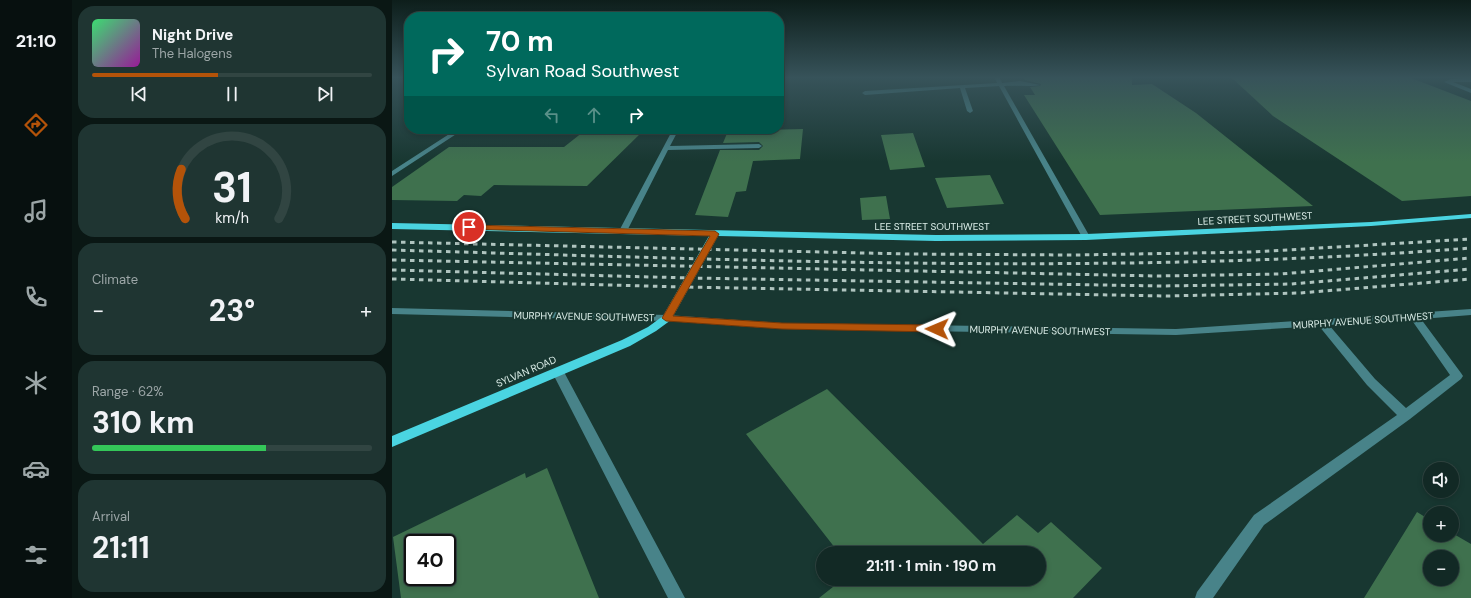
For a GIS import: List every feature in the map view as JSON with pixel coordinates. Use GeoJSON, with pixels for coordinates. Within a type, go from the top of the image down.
{"type":"FeatureCollection","features":[{"type":"Feature","properties":{"kind":"main road","name":"LEE STREET SOUTHWEST"},"geometry":{"type":"LineString","coordinates":[[392,226],[936,238],[1086,237],[1371,224],[1471,216]]}},
{"type":"Feature","properties":{"kind":"main road"},"geometry":{"type":"LineString","coordinates":[[666,318],[715,234]]}},
{"type":"Feature","properties":{"kind":"main road","name":"SYLVAN ROAD"},"geometry":{"type":"LineString","coordinates":[[392,442],[626,342],[652,329],[666,318]]}},
{"type":"Feature","properties":{"kind":"street"},"geometry":{"type":"LineString","coordinates":[[968,106],[970,111]]}},
{"type":"Feature","properties":{"kind":"street"},"geometry":{"type":"LineString","coordinates":[[1012,106],[1086,237]]}},
{"type":"Feature","properties":{"kind":"street"},"geometry":{"type":"LineString","coordinates":[[392,174],[453,134]]}},
{"type":"Feature","properties":{"kind":"street"},"geometry":{"type":"LineString","coordinates":[[623,231],[673,134]]}},
{"type":"Feature","properties":{"kind":"street"},"geometry":{"type":"LineString","coordinates":[[666,148],[759,146]]}},
{"type":"Feature","properties":{"kind":"street","name":"MURPHY AVENUE SOUTHWEST"},"geometry":{"type":"LineString","coordinates":[[392,311],[666,318],[782,326],[1176,332],[1471,312]]}},
{"type":"Feature","properties":{"kind":"street"},"geometry":{"type":"LineString","coordinates":[[1203,598],[1259,520],[1406,416],[1457,376],[1414,316]]}},
{"type":"Feature","properties":{"kind":"street"},"geometry":{"type":"LineString","coordinates":[[1322,322],[1371,382],[1406,416]]}},
{"type":"Feature","properties":{"kind":"street"},"geometry":{"type":"LineString","coordinates":[[558,372],[677,598]]}},
{"type":"Feature","properties":{"kind":"building"},"geometry":{"type":"Polygon","coordinates":[[[1031,106],[1185,106],[1313,206],[1100,215],[1031,106]]]}},
{"type":"Feature","properties":{"kind":"building"},"geometry":{"type":"Polygon","coordinates":[[[1262,106],[1471,106],[1471,196],[1402,201],[1273,116],[1262,106]]]}},
{"type":"Feature","properties":{"kind":"building"},"geometry":{"type":"Polygon","coordinates":[[[803,129],[800,159],[753,161],[746,191],[736,192],[728,217],[695,215],[720,150],[759,150],[763,146],[759,142],[723,143],[727,134],[784,134],[784,130],[803,129]]]}},
{"type":"Feature","properties":{"kind":"building"},"geometry":{"type":"Polygon","coordinates":[[[913,133],[925,167],[890,170],[881,135],[913,133]]]}},
{"type":"Feature","properties":{"kind":"building"},"geometry":{"type":"Polygon","coordinates":[[[580,134],[640,134],[587,186],[494,185],[481,196],[464,195],[457,201],[392,200],[392,187],[449,147],[564,147],[580,134]]]}},
{"type":"Feature","properties":{"kind":"building"},"geometry":{"type":"Polygon","coordinates":[[[990,175],[1004,204],[947,208],[935,178],[990,175]]]}},
{"type":"Feature","properties":{"kind":"building"},"geometry":{"type":"Polygon","coordinates":[[[886,196],[890,219],[862,220],[860,198],[886,196]]]}},
{"type":"Feature","properties":{"kind":"building"},"geometry":{"type":"Polygon","coordinates":[[[827,389],[983,544],[1017,515],[1038,533],[1051,522],[1102,568],[1073,598],[819,598],[834,586],[1046,586],[1046,546],[834,546],[746,434],[827,389]]]}},
{"type":"Feature","properties":{"kind":"building"},"geometry":{"type":"Polygon","coordinates":[[[547,468],[599,598],[401,598],[393,537],[525,473],[526,478],[547,468]]]}},
{"type":"Feature","properties":{"kind":"building"},"geometry":{"type":"Polygon","coordinates":[[[1417,512],[1423,516],[1423,542],[1459,542],[1459,537],[1471,544],[1471,598],[1364,598],[1417,512]]]}},
{"type":"Feature","properties":{"kind":"railway"},"geometry":{"type":"LineString","coordinates":[[392,242],[908,254],[1073,255],[1253,252],[1471,239]]}},
{"type":"Feature","properties":{"kind":"railway"},"geometry":{"type":"LineString","coordinates":[[392,250],[797,261],[1067,264],[1202,262],[1336,257],[1471,248]]}},
{"type":"Feature","properties":{"kind":"railway"},"geometry":{"type":"LineString","coordinates":[[392,260],[1157,276],[1280,274],[1471,258]]}},
{"type":"Feature","properties":{"kind":"railway"},"geometry":{"type":"LineString","coordinates":[[392,270],[690,278],[1162,286],[1291,284],[1471,269]]}},
{"type":"Feature","properties":{"kind":"railway"},"geometry":{"type":"LineString","coordinates":[[392,279],[684,287],[1167,296],[1300,293],[1471,279]]}},
{"type":"Feature","properties":{"kind":"route"},"geometry":{"type":"LineString","coordinates":[[469,227],[715,234],[666,318],[782,326],[937,329]]}}]}
